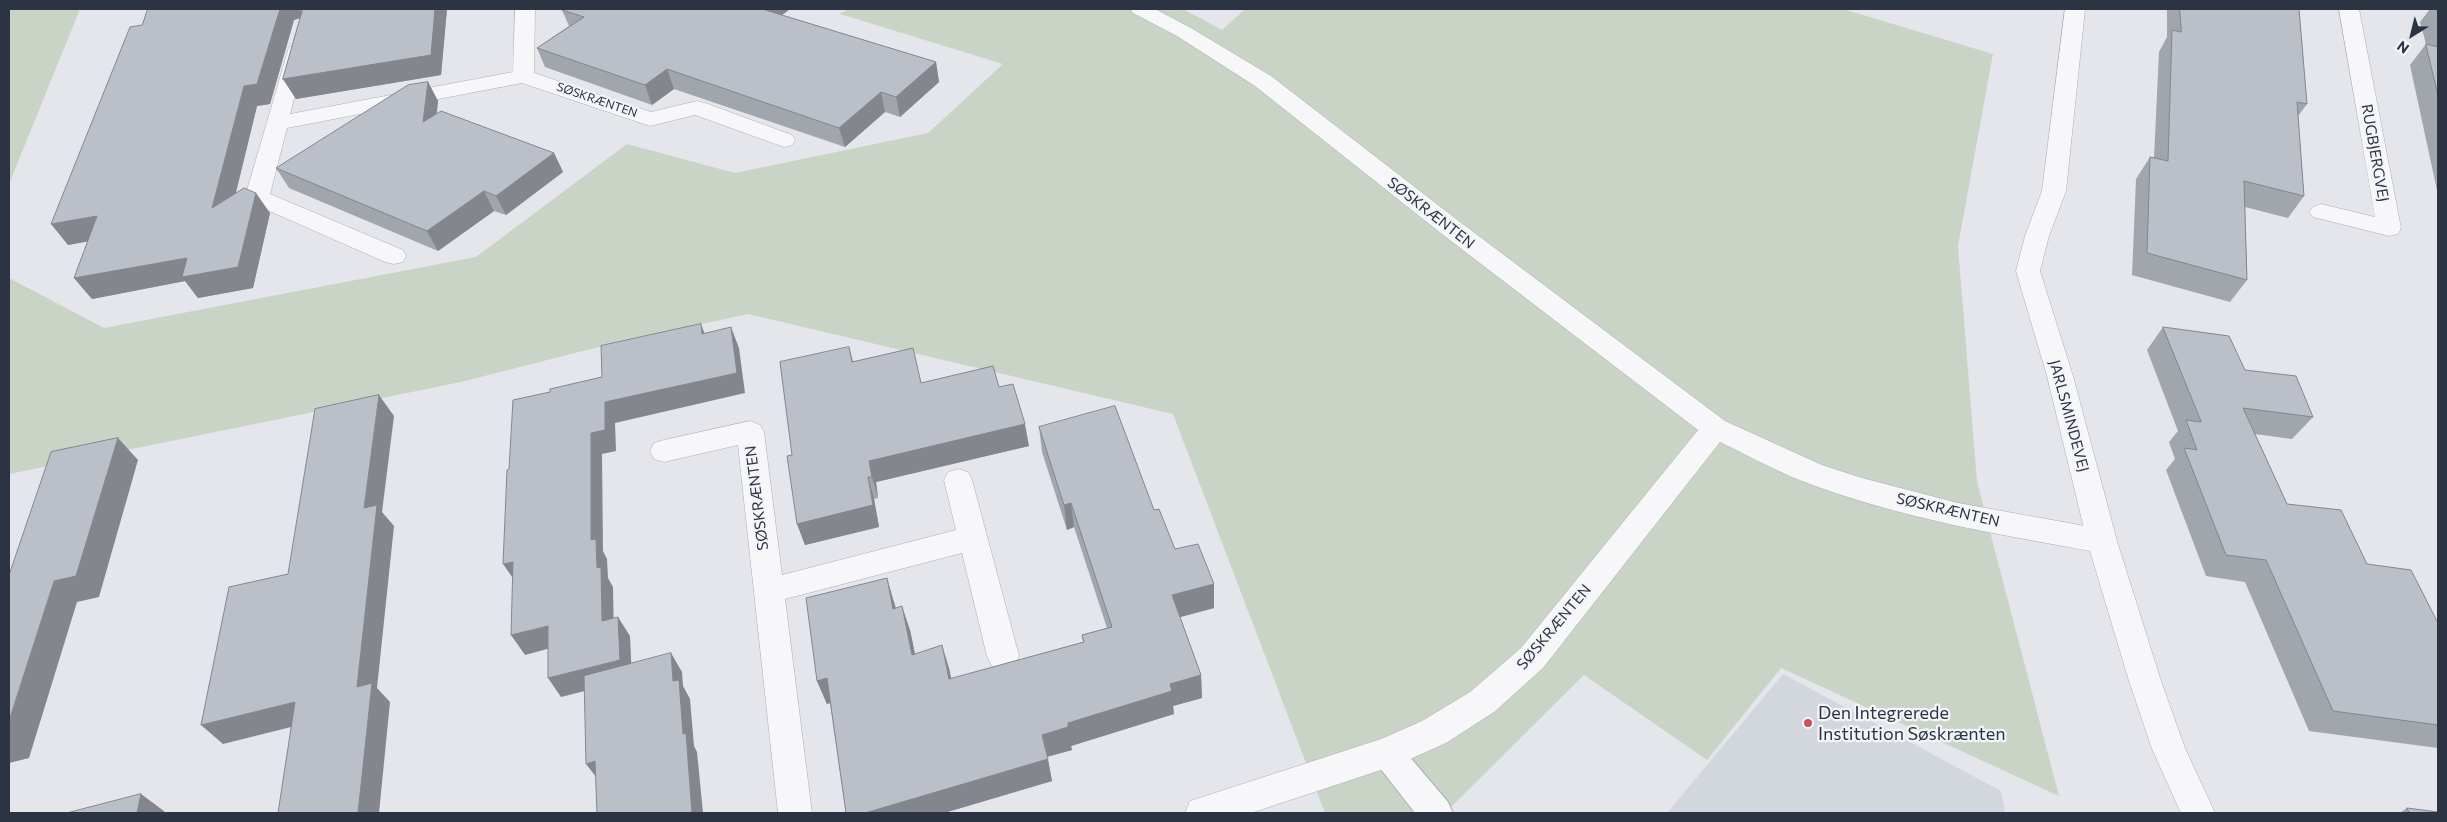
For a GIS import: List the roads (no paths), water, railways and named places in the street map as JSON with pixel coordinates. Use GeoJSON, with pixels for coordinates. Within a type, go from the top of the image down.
{"type":"FeatureCollection","features":[{"type":"Feature","properties":{"kind":"street"},"geometry":{"type":"LineString","coordinates":[[524,76],[525,9]]}},
{"type":"Feature","properties":{"kind":"street","name":"SØSKRÆNTEN"},"geometry":{"type":"LineString","coordinates":[[1140,9],[1184,32],[1263,81],[1451,228],[1715,428],[1812,473],[1862,489],[1958,515],[2102,541]]}},
{"type":"Feature","properties":{"kind":"street","name":"JARLSMINDEVEJ"},"geometry":{"type":"LineString","coordinates":[[2075,9],[2054,191],[2037,236],[2028,271],[2060,376],[2102,541],[2145,681],[2169,749],[2198,813]]}},
{"type":"Feature","properties":{"kind":"street","name":"RUGBJERGVEJ"},"geometry":{"type":"LineString","coordinates":[[2321,212],[2389,228],[2349,9]]}},
{"type":"Feature","properties":{"kind":"street"},"geometry":{"type":"LineString","coordinates":[[301,34],[257,198],[394,256]]}},
{"type":"Feature","properties":{"kind":"street","name":"SØSKRÆNTEN"},"geometry":{"type":"LineString","coordinates":[[278,123],[524,76],[650,118],[697,108],[784,140]]}},
{"type":"Feature","properties":{"kind":"street","name":"SØSKRÆNTEN"},"geometry":{"type":"LineString","coordinates":[[1202,813],[1387,753],[1434,732],[1482,702],[1532,658],[1715,428]]}},
{"type":"Feature","properties":{"kind":"street","name":"SØSKRÆNTEN"},"geometry":{"type":"LineString","coordinates":[[664,451],[750,432],[795,813]]}},
{"type":"Feature","properties":{"kind":"street"},"geometry":{"type":"LineString","coordinates":[[958,480],[1003,656]]}},
{"type":"Feature","properties":{"kind":"street"},"geometry":{"type":"LineString","coordinates":[[768,591],[973,538]]}},
{"type":"Feature","properties":{"kind":"lane"},"geometry":{"type":"LineString","coordinates":[[1387,753],[1436,813]]}},
{"type":"Feature","properties":{"kind":"place","name":"Den Integrerede Institution Søskrænten"},"geometry":{"type":"Point","coordinates":[1808,723]}}]}
